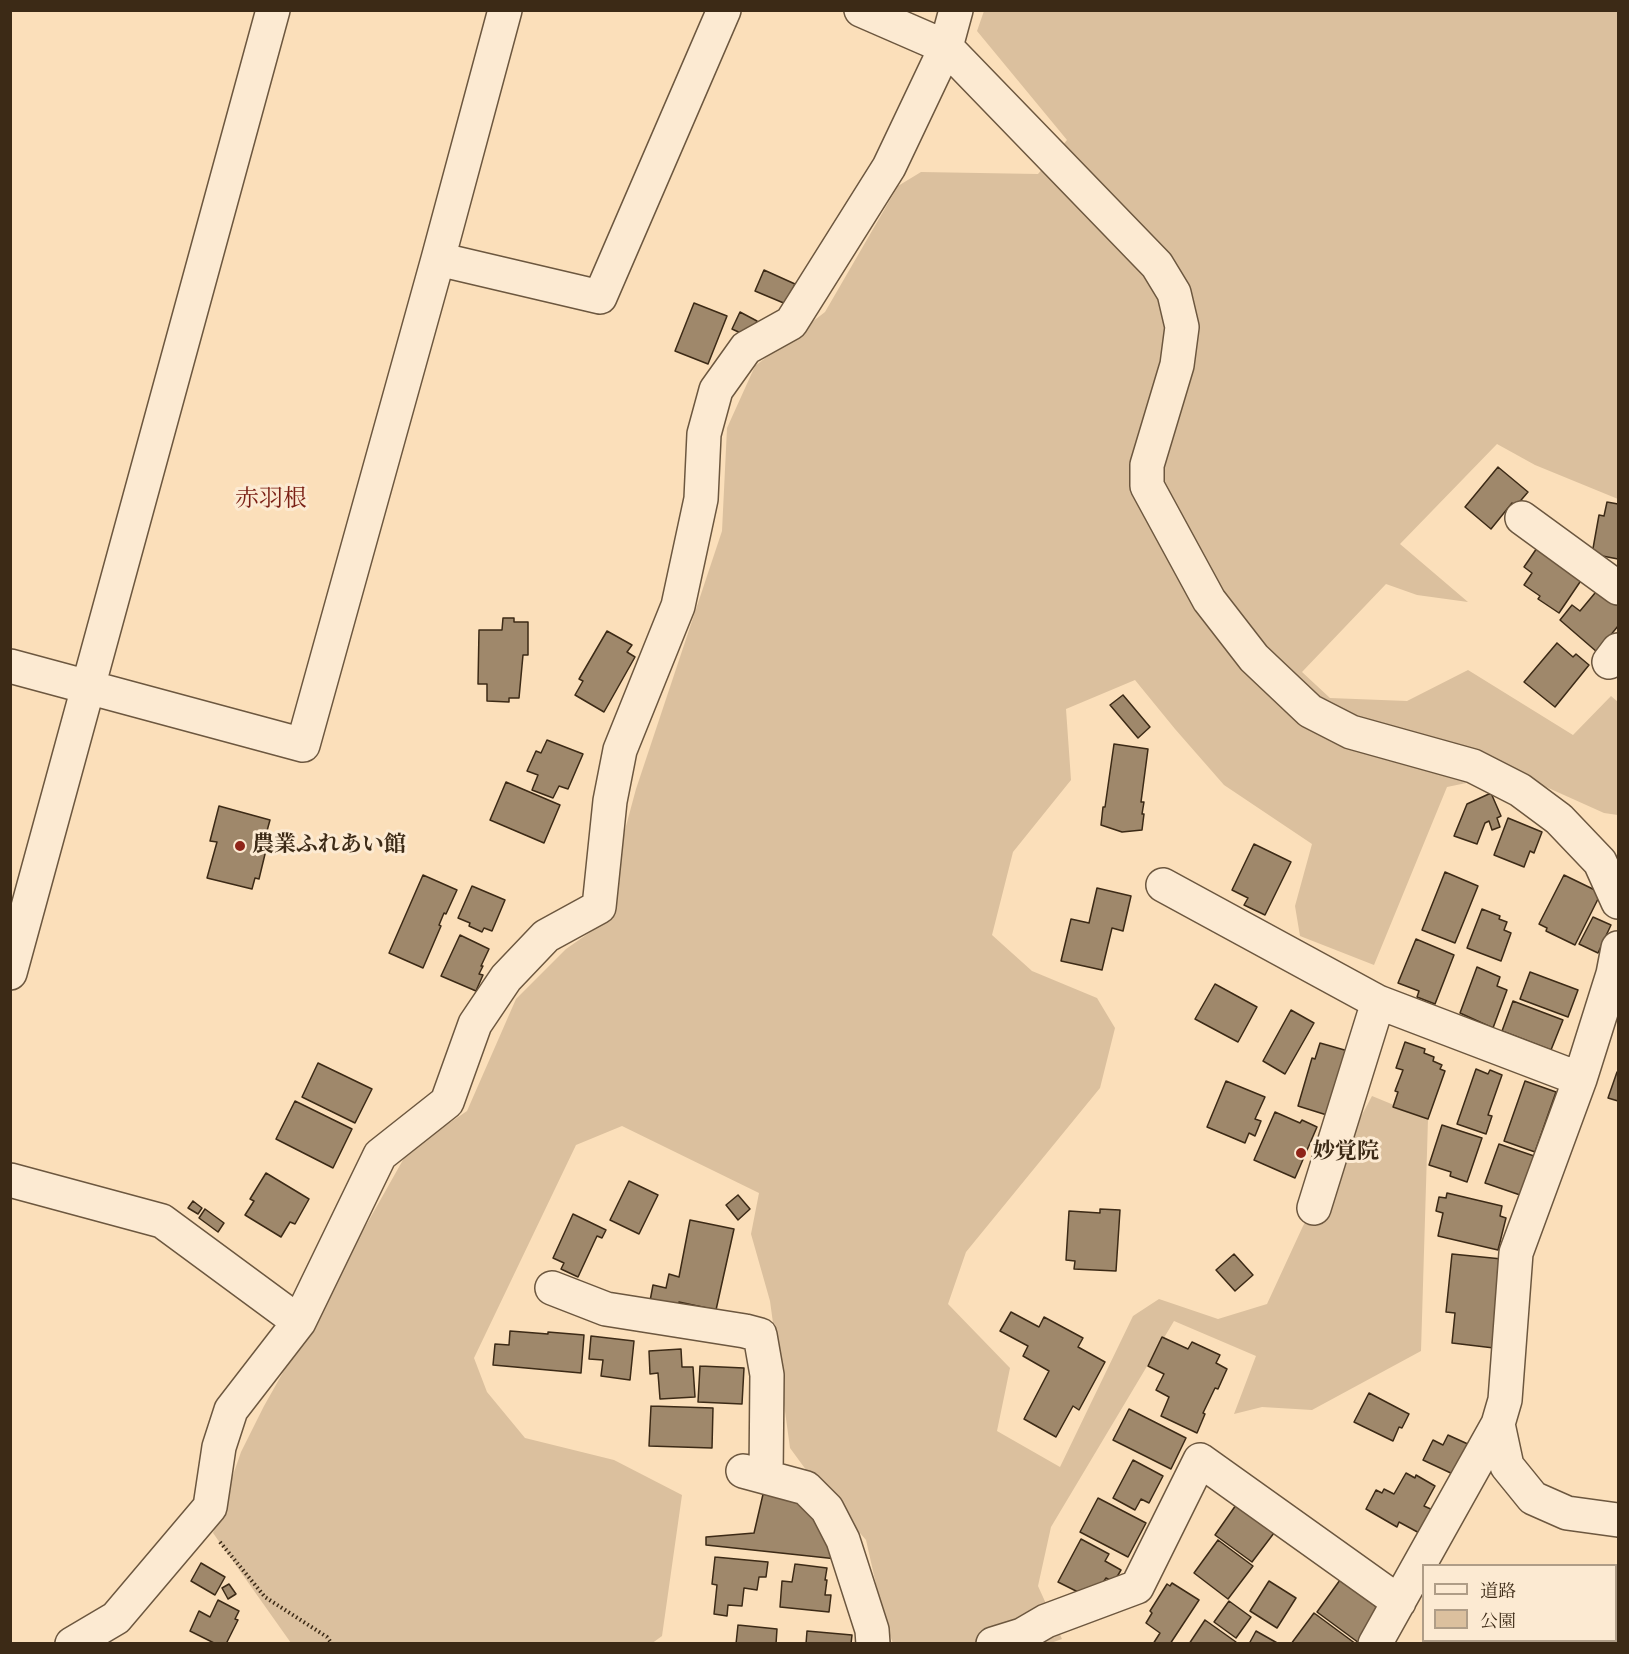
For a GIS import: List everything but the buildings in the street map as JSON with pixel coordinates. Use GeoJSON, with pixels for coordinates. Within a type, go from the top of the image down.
{"type":"FeatureCollection","features":[{"type":"Feature","properties":{"kind":"street"},"geometry":{"type":"LineString","coordinates":[[10,973],[273,10]]}},
{"type":"Feature","properties":{"kind":"street"},"geometry":{"type":"LineString","coordinates":[[10,666],[303,745],[505,10]]}},
{"type":"Feature","properties":{"kind":"street"},"geometry":{"type":"LineString","coordinates":[[438,259],[600,297],[724,10]]}},
{"type":"Feature","properties":{"kind":"street"},"geometry":{"type":"LineString","coordinates":[[861,10],[946,47],[1157,265],[1174,293],[1182,327],[1177,364],[1147,465],[1147,486],[1209,600],[1254,658],[1310,711],[1351,732],[1473,766],[1520,790],[1559,819],[1600,862],[1618,902]]}},
{"type":"Feature","properties":{"kind":"street"},"geometry":{"type":"LineString","coordinates":[[72,1644],[116,1618],[210,1507],[219,1448],[231,1410],[299,1322],[380,1155],[447,1102],[475,1024],[506,978],[546,936],[599,908],[610,801],[621,750],[678,606],[701,499],[704,434],[716,390],[746,348],[791,323],[889,167],[946,47],[957,10]]}},
{"type":"Feature","properties":{"kind":"street"},"geometry":{"type":"LineString","coordinates":[[1522,518],[1618,588]]}},
{"type":"Feature","properties":{"kind":"street"},"geometry":{"type":"LineString","coordinates":[[1163,885],[1378,1002],[1580,1079]]}},
{"type":"Feature","properties":{"kind":"street"},"geometry":{"type":"LineString","coordinates":[[1375,1644],[1498,1424],[1505,1400],[1516,1253],[1580,1079],[1613,974],[1618,948]]}},
{"type":"Feature","properties":{"kind":"street"},"geometry":{"type":"LineString","coordinates":[[1314,1208],[1378,1002]]}},
{"type":"Feature","properties":{"kind":"street"},"geometry":{"type":"LineString","coordinates":[[10,1180],[162,1221],[299,1322]]}},
{"type":"Feature","properties":{"kind":"street"},"geometry":{"type":"LineString","coordinates":[[552,1288],[606,1309],[760,1335],[766,1375],[755,1474],[806,1488],[827,1509],[843,1540],[872,1630],[873,1644]]}},
{"type":"Feature","properties":{"kind":"street"},"geometry":{"type":"LineString","coordinates":[[1498,1424],[1507,1466],[1533,1498],[1567,1514],[1618,1520]]}},
{"type":"Feature","properties":{"kind":"street"},"geometry":{"type":"LineString","coordinates":[[993,1644],[1022,1635],[1046,1621],[1137,1587],[1200,1460],[1399,1602]]}},
{"type":"Feature","properties":{"kind":"path"},"geometry":{"type":"LineString","coordinates":[[201,1518],[265,1597],[327,1637],[332,1644]]}},
{"type":"Feature","properties":{"kind":"green space"},"geometry":{"type":"Polygon","coordinates":[[[984,11],[1618,11],[1618,499],[1535,465],[1497,444],[1400,544],[1468,602],[1417,595],[1386,584],[1302,672],[1330,698],[1407,701],[1468,670],[1573,735],[1611,696],[1618,702],[1618,815],[1604,813],[1515,773],[1447,787],[1374,965],[1300,936],[1295,906],[1312,844],[1224,785],[1135,680],[1066,709],[1071,780],[1013,852],[992,935],[1032,971],[1097,998],[1115,1028],[1100,1088],[966,1252],[948,1304],[1010,1368],[997,1431],[1060,1467],[1133,1316],[1159,1299],[1218,1319],[1267,1304],[1303,1226],[1372,1096],[1428,1119],[1421,1351],[1312,1410],[1262,1407],[1234,1414],[1256,1356],[1174,1321],[1051,1527],[1038,1586],[1062,1639],[1048,1644],[893,1643],[885,1624],[866,1540],[812,1478],[790,1448],[770,1301],[751,1234],[759,1193],[622,1126],[576,1145],[474,1358],[487,1392],[525,1438],[614,1460],[682,1495],[662,1636],[651,1644],[291,1643],[213,1533],[241,1452],[264,1406],[408,1151],[467,1111],[516,999],[566,949],[599,926],[636,789],[722,531],[727,428],[755,366],[825,312],[898,186],[921,172],[1038,174],[1067,140],[977,31],[984,11]]]}},
{"type":"Feature","properties":{"kind":"place","name":"農業ふれあい館"},"geometry":{"type":"Point","coordinates":[240,846]}},
{"type":"Feature","properties":{"kind":"place","name":"妙覚院"},"geometry":{"type":"Point","coordinates":[1301,1153]}},
{"type":"Feature","properties":{"kind":"district","name":"赤羽根"},"geometry":{"type":"Point","coordinates":[271,500]}}]}
